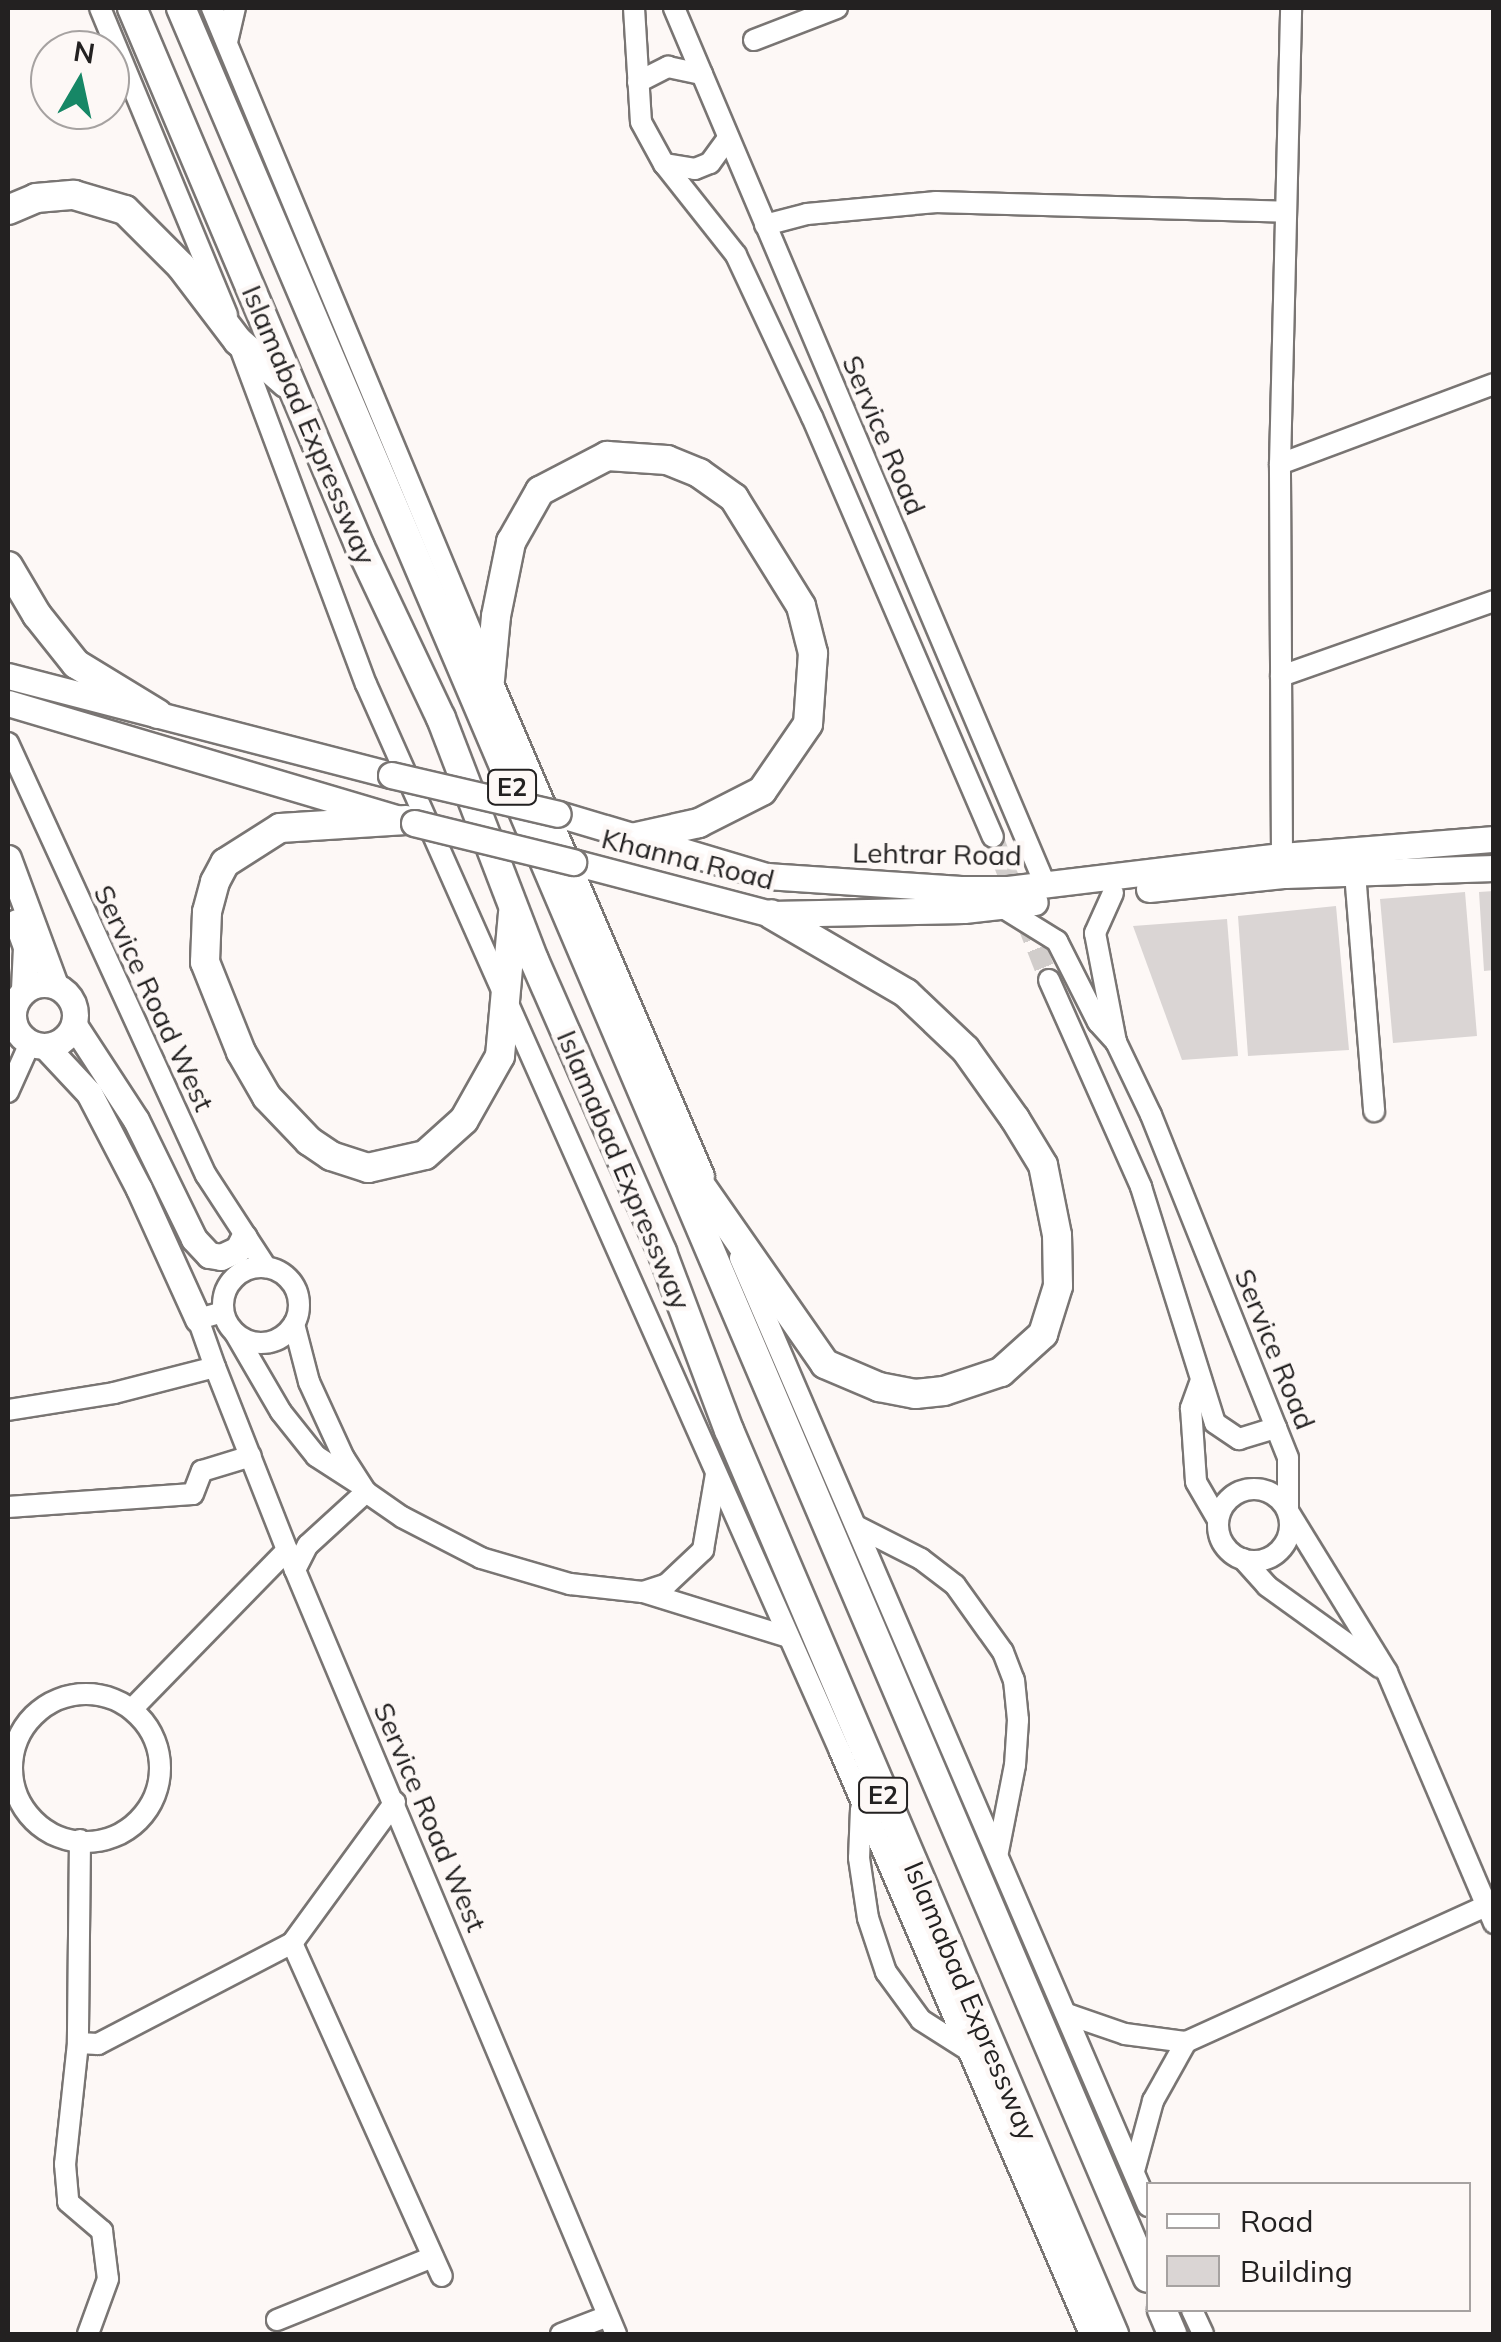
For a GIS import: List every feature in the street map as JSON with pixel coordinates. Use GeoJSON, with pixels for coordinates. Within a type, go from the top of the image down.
{"type":"FeatureCollection","features":[{"type":"Feature","properties":{"kind":"highway","name":"Islamabad Expressway"},"geometry":{"type":"LineString","coordinates":[[132,8],[291,388],[441,718],[513,905],[662,1252],[798,1595],[1114,2334]]}},
{"type":"Feature","properties":{"kind":"highway","name":"Islamabad Expressway"},"geometry":{"type":"LineString","coordinates":[[181,8],[1146,2273]]}},
{"type":"Feature","properties":{"kind":"highway"},"geometry":{"type":"LineString","coordinates":[[8,210],[36,198],[74,195],[125,210],[181,266],[238,341],[291,388]]}},
{"type":"Feature","properties":{"kind":"highway"},"geometry":{"type":"LineString","coordinates":[[485,724],[496,616],[511,542],[540,491],[607,456],[667,460],[699,473],[734,498],[800,606],[813,653],[808,724],[762,791],[698,823],[636,837]]}},
{"type":"Feature","properties":{"kind":"highway"},"geometry":{"type":"LineString","coordinates":[[8,566],[37,615],[76,664],[158,714]]}},
{"type":"Feature","properties":{"kind":"highway"},"geometry":{"type":"LineString","coordinates":[[410,821],[280,828],[225,864],[207,912],[205,962],[242,1052],[267,1096],[308,1141],[331,1156],[368,1168],[425,1154],[464,1120],[500,1056],[513,905]]}},
{"type":"Feature","properties":{"kind":"highway"},"geometry":{"type":"LineString","coordinates":[[648,1108],[825,1364],[879,1387],[930,1392],[974,1384],[1001,1372],[1043,1334],[1058,1286],[1058,1235],[1043,1165],[965,1048],[906,993],[771,914]]}},
{"type":"Feature","properties":{"kind":"main road","name":"Khanna Road"},"geometry":{"type":"LineString","coordinates":[[12,696],[158,714],[392,775]]}},
{"type":"Feature","properties":{"kind":"main road","name":"Khanna Road"},"geometry":{"type":"LineString","coordinates":[[12,696],[410,821],[771,914],[1002,907],[1113,892],[1354,873],[1494,868]]}},
{"type":"Feature","properties":{"kind":"main road","name":"Lehtrar Road"},"geometry":{"type":"LineString","coordinates":[[392,775],[558,814],[721,866],[808,882],[961,889],[1045,884],[1282,856],[1494,840]]}},
{"type":"Feature","properties":{"kind":"main road"},"geometry":{"type":"LineString","coordinates":[[8,858],[55,985],[70,997],[74,1024],[136,1120],[194,1239],[209,1255],[221,1256],[238,1249],[244,1237]]}},
{"type":"Feature","properties":{"kind":"main road"},"geometry":{"type":"LineString","coordinates":[[8,898],[26,947],[20,1024],[88,1093],[210,1316]]}},
{"type":"Feature","properties":{"kind":"main road"},"geometry":{"type":"LineString","coordinates":[[20,1024],[55,985]]}},
{"type":"Feature","properties":{"kind":"main road"},"geometry":{"type":"LineString","coordinates":[[20,1024],[63,1040],[74,1024]]}},
{"type":"Feature","properties":{"kind":"street"},"geometry":{"type":"LineString","coordinates":[[100,8],[238,341],[366,684],[861,1801],[1090,2334]]}},
{"type":"Feature","properties":{"kind":"street"},"geometry":{"type":"LineString","coordinates":[[212,8],[491,679],[1146,2201]]}},
{"type":"Feature","properties":{"kind":"street"},"geometry":{"type":"LineString","coordinates":[[227,42],[234,8]]}},
{"type":"Feature","properties":{"kind":"street"},"geometry":{"type":"LineString","coordinates":[[634,8],[641,122],[664,164],[736,255],[812,417],[993,837]]}},
{"type":"Feature","properties":{"kind":"street","name":"Service Road"},"geometry":{"type":"LineString","coordinates":[[674,8],[1045,884]]}},
{"type":"Feature","properties":{"kind":"street"},"geometry":{"type":"LineString","coordinates":[[754,40],[838,8]]}},
{"type":"Feature","properties":{"kind":"street"},"geometry":{"type":"LineString","coordinates":[[1282,856],[1280,464],[1291,8]]}},
{"type":"Feature","properties":{"kind":"street"},"geometry":{"type":"LineString","coordinates":[[638,82],[668,67],[702,74]]}},
{"type":"Feature","properties":{"kind":"street"},"geometry":{"type":"LineString","coordinates":[[664,164],[695,169],[710,163],[728,138]]}},
{"type":"Feature","properties":{"kind":"street"},"geometry":{"type":"LineString","coordinates":[[766,225],[808,214],[936,202],[1286,212]]}},
{"type":"Feature","properties":{"kind":"street"},"geometry":{"type":"LineString","coordinates":[[1280,464],[1494,384]]}},
{"type":"Feature","properties":{"kind":"street"},"geometry":{"type":"LineString","coordinates":[[1281,676],[1494,602]]}},
{"type":"Feature","properties":{"kind":"street","name":"Service Road West"},"geometry":{"type":"LineString","coordinates":[[8,743],[206,1176],[266,1267]]}},
{"type":"Feature","properties":{"kind":"street"},"geometry":{"type":"LineString","coordinates":[[1354,873],[1374,1111]]}},
{"type":"Feature","properties":{"kind":"street","name":"Service Road"},"geometry":{"type":"LineString","coordinates":[[1113,892],[1095,933],[1116,1042],[1151,1115],[1288,1458],[1288,1511]]}},
{"type":"Feature","properties":{"kind":"street"},"geometry":{"type":"LineString","coordinates":[[1002,907],[1058,941],[1098,1022],[1116,1042]]}},
{"type":"Feature","properties":{"kind":"street"},"geometry":{"type":"LineString","coordinates":[[1049,980],[1140,1187],[1177,1292],[1200,1384],[1215,1423],[1239,1440],[1276,1428]]}},
{"type":"Feature","properties":{"kind":"street"},"geometry":{"type":"LineString","coordinates":[[8,1092],[20,1024]]}},
{"type":"Feature","properties":{"kind":"street"},"geometry":{"type":"LineString","coordinates":[[266,1267],[288,1278],[295,1288],[299,1312],[294,1324],[267,1343],[244,1340],[210,1316],[233,1278],[243,1271],[266,1267]]}},
{"type":"Feature","properties":{"kind":"street","name":"Service Road West"},"geometry":{"type":"LineString","coordinates":[[210,1316],[215,1367],[297,1555],[612,2325]]}},
{"type":"Feature","properties":{"kind":"street"},"geometry":{"type":"LineString","coordinates":[[294,1324],[308,1382],[358,1493]]}},
{"type":"Feature","properties":{"kind":"street"},"geometry":{"type":"LineString","coordinates":[[235,1333],[281,1412],[316,1456],[358,1493],[481,1558],[570,1584],[643,1592],[788,1637]]}},
{"type":"Feature","properties":{"kind":"street"},"geometry":{"type":"LineString","coordinates":[[8,1410],[114,1393],[215,1367]]}},
{"type":"Feature","properties":{"kind":"street"},"geometry":{"type":"LineString","coordinates":[[1200,1384],[1191,1408],[1196,1482],[1218,1520],[1220,1536],[1228,1550],[1243,1559],[1268,1586],[1386,1672]]}},
{"type":"Feature","properties":{"kind":"street"},"geometry":{"type":"LineString","coordinates":[[8,1507],[193,1494],[202,1471],[251,1456]]}},
{"type":"Feature","properties":{"kind":"street"},"geometry":{"type":"LineString","coordinates":[[643,1592],[668,1584],[703,1550],[716,1473]]}},
{"type":"Feature","properties":{"kind":"street"},"geometry":{"type":"LineString","coordinates":[[1068,2014],[1125,2034],[1186,2042],[1490,1914],[1386,1672],[1288,1511],[1265,1490],[1250,1489],[1234,1494],[1218,1520]]}},
{"type":"Feature","properties":{"kind":"street"},"geometry":{"type":"LineString","coordinates":[[132,1708],[358,1493]]}},
{"type":"Feature","properties":{"kind":"street"},"geometry":{"type":"LineString","coordinates":[[1243,1559],[1259,1560],[1274,1555],[1286,1543],[1288,1511]]}},
{"type":"Feature","properties":{"kind":"street"},"geometry":{"type":"LineString","coordinates":[[856,1526],[906,1550],[955,1585],[1003,1652],[1014,1680],[1018,1720],[1015,1765],[998,1854]]}},
{"type":"Feature","properties":{"kind":"street"},"geometry":{"type":"LineString","coordinates":[[76,1694],[106,1696],[132,1708],[151,1731],[160,1758],[158,1787],[146,1814],[124,1833],[96,1842],[80,1840],[66,1840],[40,1828],[21,1806],[12,1778],[14,1749],[26,1722],[48,1703],[76,1694]]}},
{"type":"Feature","properties":{"kind":"street"},"geometry":{"type":"LineString","coordinates":[[861,1801],[859,1858],[868,1918],[886,1972],[922,2020],[969,2051]]}},
{"type":"Feature","properties":{"kind":"street"},"geometry":{"type":"LineString","coordinates":[[78,2043],[98,2044],[292,1943],[395,1802]]}},
{"type":"Feature","properties":{"kind":"street"},"geometry":{"type":"LineString","coordinates":[[80,1840],[78,2043],[65,2164],[68,2202],[102,2230],[108,2280],[88,2334]]}},
{"type":"Feature","properties":{"kind":"street"},"geometry":{"type":"LineString","coordinates":[[277,2320],[437,2266],[292,1943]]}},
{"type":"Feature","properties":{"kind":"street"},"geometry":{"type":"LineString","coordinates":[[1134,2172],[1152,2101],[1186,2042]]}},
{"type":"Feature","properties":{"kind":"street"},"geometry":{"type":"LineString","coordinates":[[561,2334],[612,2325]]}},
{"type":"Feature","properties":{"kind":"building"},"geometry":{"type":"Polygon","coordinates":[[[1494,891],[1494,970],[1484,971],[1479,892],[1494,891]]]}},
{"type":"Feature","properties":{"kind":"building"},"geometry":{"type":"Polygon","coordinates":[[[1465,892],[1477,1036],[1393,1043],[1380,899],[1465,892]]]}},
{"type":"Feature","properties":{"kind":"building"},"geometry":{"type":"Polygon","coordinates":[[[1336,906],[1349,1050],[1248,1056],[1238,916],[1336,906]]]}},
{"type":"Feature","properties":{"kind":"building"},"geometry":{"type":"Polygon","coordinates":[[[1227,919],[1238,1056],[1182,1060],[1133,926],[1227,919]]]}},
{"type":"Feature","properties":{"kind":"tunnel"},"geometry":{"type":"LineString","coordinates":[[993,837],[1049,980]]}}]}
